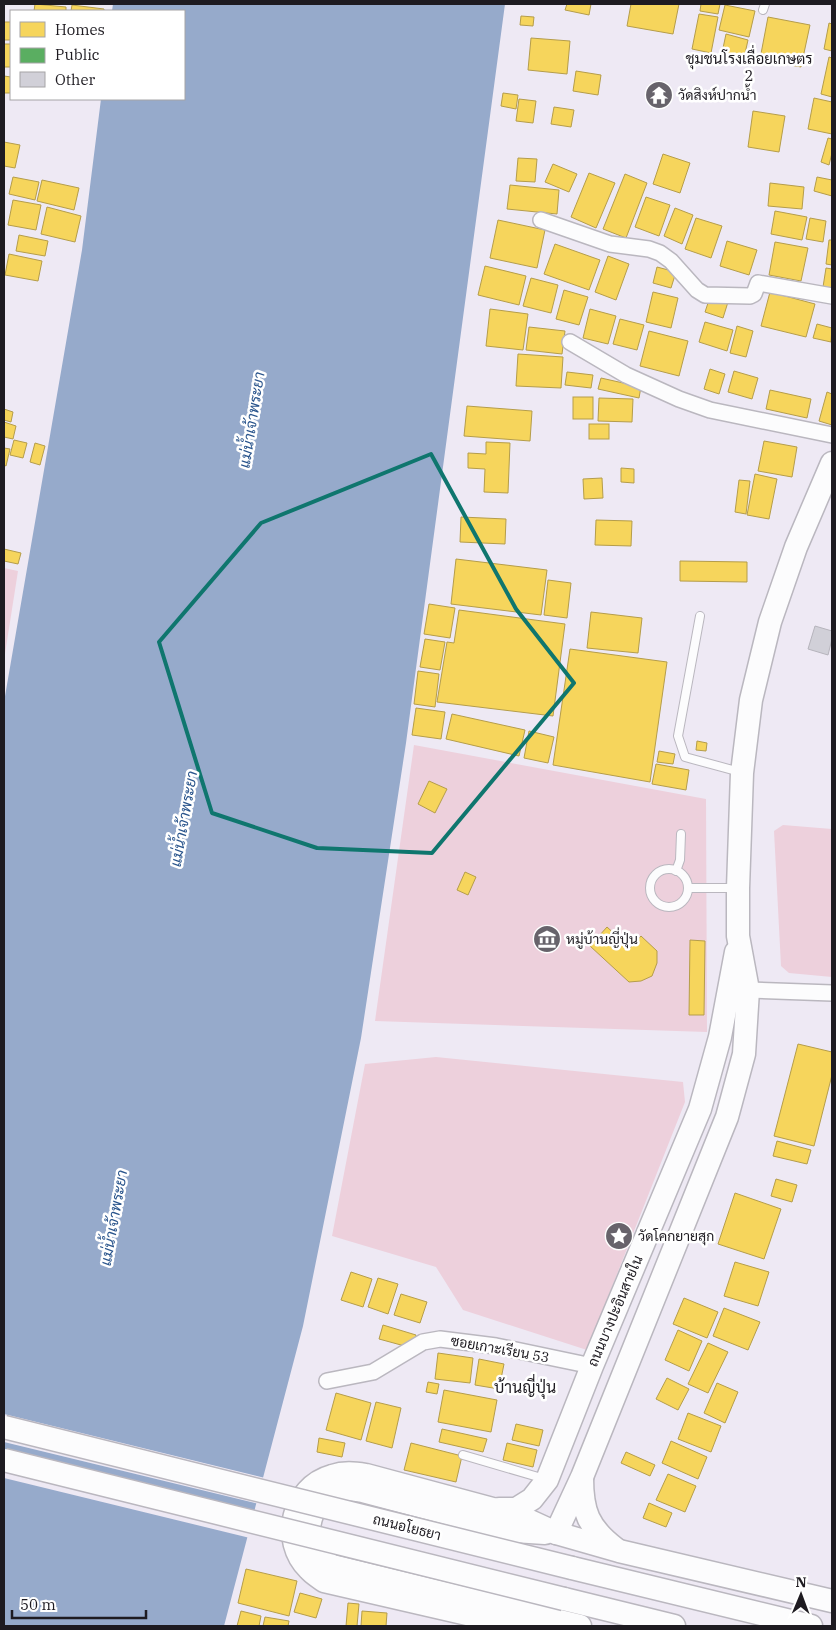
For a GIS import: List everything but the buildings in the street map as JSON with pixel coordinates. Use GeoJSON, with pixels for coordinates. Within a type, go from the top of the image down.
{"type":"FeatureCollection","features":[{"type":"Feature","properties":{"kind":"main road","name":"ถนนบางปะอินสายใน"},"geometry":{"type":"LineString","coordinates":[[495,1509],[516,1509],[532,1499],[547,1480],[592,1366],[700,1109],[720,1037],[738,936],[742,773],[750,700],[770,622],[796,547],[832,463]]}},
{"type":"Feature","properties":{"kind":"main road","name":"ถนนบางปะอินสายใน"},"geometry":{"type":"LineString","coordinates":[[556,1534],[582,1477],[727,1117],[744,1054],[748,990],[738,936]]}},
{"type":"Feature","properties":{"kind":"main road","name":"ถนนอโยธยา"},"geometry":{"type":"LineString","coordinates":[[4,1427],[811,1626]]}},
{"type":"Feature","properties":{"kind":"main road"},"geometry":{"type":"LineString","coordinates":[[4,1460],[674,1626]]}},
{"type":"Feature","properties":{"kind":"main road","name":"ถนนบางปะอินสายใน"},"geometry":{"type":"LineString","coordinates":[[493,1617],[463,1620],[324,1581],[309,1569],[298,1554],[293,1535],[294,1516],[301,1499],[314,1485],[330,1476],[349,1472],[519,1516],[556,1534]]}},
{"type":"Feature","properties":{"kind":"main road"},"geometry":{"type":"LineString","coordinates":[[582,1477],[582,1494],[592,1527],[603,1539],[619,1551]]}},
{"type":"Feature","properties":{"kind":"main road","name":"ถนนบางปะอินสายใน"},"geometry":{"type":"LineString","coordinates":[[556,1534],[514,1531],[363,1491],[349,1489],[336,1491],[324,1498],[315,1508],[310,1520],[309,1534],[313,1547],[320,1558],[332,1566],[493,1617],[522,1622],[580,1626]]}},
{"type":"Feature","properties":{"kind":"main road"},"geometry":{"type":"LineString","coordinates":[[556,1534],[619,1551],[832,1601]]}},
{"type":"Feature","properties":{"kind":"street"},"geometry":{"type":"LineString","coordinates":[[541,220],[610,244],[650,249],[660,253],[672,260],[697,290],[706,295],[750,296],[754,294],[758,283],[832,296]]}},
{"type":"Feature","properties":{"kind":"street"},"geometry":{"type":"LineString","coordinates":[[570,342],[626,375],[679,399],[710,410],[832,436]]}},
{"type":"Feature","properties":{"kind":"street"},"geometry":{"type":"LineString","coordinates":[[748,990],[832,993]]}},
{"type":"Feature","properties":{"kind":"street","name":"ซอยเกาะเรียน 53"},"geometry":{"type":"LineString","coordinates":[[327,1381],[373,1372],[422,1342],[440,1339],[496,1346],[592,1366]]}},
{"type":"Feature","properties":{"kind":"lane"},"geometry":{"type":"LineString","coordinates":[[700,616],[678,736],[685,757],[742,773]]}},
{"type":"Feature","properties":{"kind":"lane"},"geometry":{"type":"LineString","coordinates":[[676,871],[680,860],[681,834]]}},
{"type":"Feature","properties":{"kind":"lane"},"geometry":{"type":"LineString","coordinates":[[669,870],[676,871],[682,875],[688,888],[682,902],[676,906],[669,907],[662,906],[656,902],[650,888],[651,881],[656,875],[661,871],[669,870]]}},
{"type":"Feature","properties":{"kind":"lane"},"geometry":{"type":"LineString","coordinates":[[688,888],[738,888]]}},
{"type":"Feature","properties":{"kind":"lane"},"geometry":{"type":"LineString","coordinates":[[463,1455],[547,1480]]}},
{"type":"Feature","properties":{"kind":"highlighted area"},"geometry":{"type":"Polygon","coordinates":[[[431,454],[516,609],[574,683],[432,853],[317,848],[212,813],[159,642],[261,523],[431,454]]]}},
{"type":"Feature","properties":{"kind":"shaded area"},"geometry":{"type":"Polygon","coordinates":[[[4,568],[18,571],[4,660],[4,568]]]}},
{"type":"Feature","properties":{"kind":"shaded area","name":"หมู่บ้านญี่ปุ่น"},"geometry":{"type":"Polygon","coordinates":[[[414,745],[706,799],[707,1032],[375,1021],[414,745]]]}},
{"type":"Feature","properties":{"kind":"shaded area"},"geometry":{"type":"Polygon","coordinates":[[[783,825],[832,829],[832,977],[789,973],[781,966],[774,831],[783,825]]]}},
{"type":"Feature","properties":{"kind":"shaded area"},"geometry":{"type":"Polygon","coordinates":[[[436,1057],[683,1082],[685,1102],[587,1350],[463,1310],[436,1267],[332,1236],[365,1064],[436,1057]]]}},
{"type":"Feature","properties":{"kind":"water","name":"แม่น้ำเจ้าพระยา"},"geometry":{"type":"Polygon","coordinates":[[[113,4],[505,4],[406,743],[361,1038],[303,1326],[224,1626],[4,1626],[4,702],[82,250],[101,100],[185,100],[185,10],[112,10],[113,4]]]}},
{"type":"Feature","properties":{"kind":"pier"},"geometry":{"type":"Polygon","coordinates":[[[4,1414],[265,1478],[259,1504],[4,1442],[4,1414]]]}},
{"type":"Feature","properties":{"kind":"pier"},"geometry":{"type":"Polygon","coordinates":[[[4,1450],[257,1512],[250,1538],[4,1478],[4,1450]]]}},
{"type":"Feature","properties":{"kind":"place","name":"วัดสิงห์ปากน้ำ"},"geometry":{"type":"Point","coordinates":[659,95]}},
{"type":"Feature","properties":{"kind":"place","name":"หมู่บ้านญี่ปุ่น"},"geometry":{"type":"Point","coordinates":[547,939]}},
{"type":"Feature","properties":{"kind":"place","name":"วัดโคกยายสุก"},"geometry":{"type":"Point","coordinates":[619,1236]}},
{"type":"Feature","properties":{"kind":"district","name":"ชุมชนโรงเลื่อยเกษตร 2"},"geometry":{"type":"Point","coordinates":[749,68]}},
{"type":"Feature","properties":{"kind":"district","name":"บ้านญี่ปุ่น"},"geometry":{"type":"Point","coordinates":[525,1387]}}]}
